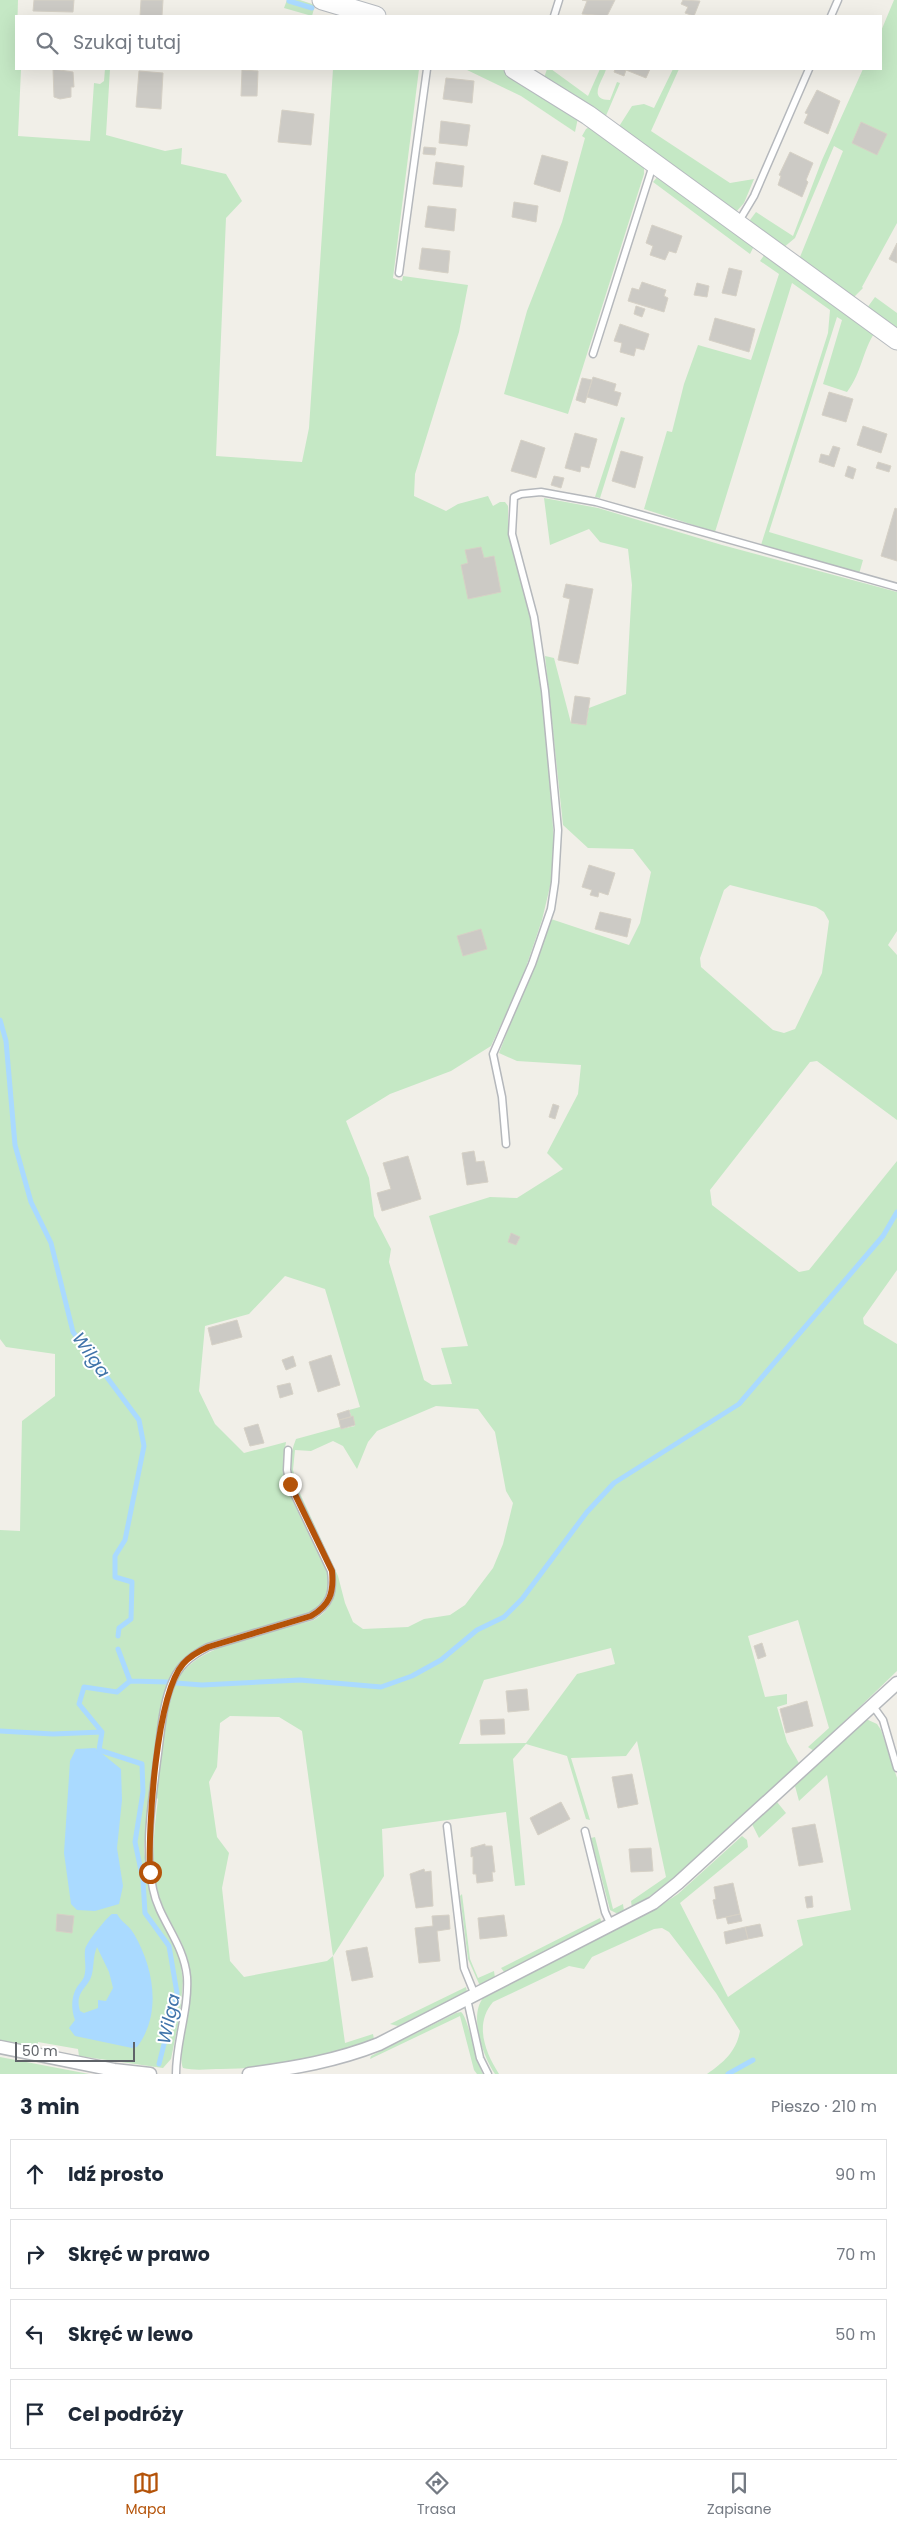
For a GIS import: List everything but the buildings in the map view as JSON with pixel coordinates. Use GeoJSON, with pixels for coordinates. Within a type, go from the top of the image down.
{"type":"FeatureCollection","features":[{"type":"Feature","properties":{"kind":"street"},"geometry":{"type":"LineString","coordinates":[[322,0],[373,15]]}},
{"type":"Feature","properties":{"kind":"street"},"geometry":{"type":"LineString","coordinates":[[517,70],[536,77],[897,340]]}},
{"type":"Feature","properties":{"kind":"street"},"geometry":{"type":"LineString","coordinates":[[248,2074],[313,2066],[349,2056],[379,2044],[653,1902],[678,1883],[897,1683]]}},
{"type":"Feature","properties":{"kind":"street"},"geometry":{"type":"LineString","coordinates":[[0,2047],[114,2070],[150,2074]]}},
{"type":"Feature","properties":{"kind":"lane"},"geometry":{"type":"LineString","coordinates":[[554,15],[559,0]]}},
{"type":"Feature","properties":{"kind":"lane"},"geometry":{"type":"LineString","coordinates":[[831,15],[838,0]]}},
{"type":"Feature","properties":{"kind":"lane"},"geometry":{"type":"LineString","coordinates":[[399,273],[427,70]]}},
{"type":"Feature","properties":{"kind":"lane"},"geometry":{"type":"LineString","coordinates":[[737,224],[754,196],[809,70]]}},
{"type":"Feature","properties":{"kind":"lane"},"geometry":{"type":"LineString","coordinates":[[593,354],[654,163]]}},
{"type":"Feature","properties":{"kind":"lane"},"geometry":{"type":"LineString","coordinates":[[506,1144],[502,1097],[493,1054],[546,925],[555,882],[558,830],[545,691],[534,617],[512,534],[514,497],[521,494],[541,492],[596,502],[897,587]]}},
{"type":"Feature","properties":{"kind":"lane"},"geometry":{"type":"LineString","coordinates":[[176,2074],[176,2059],[186,2006],[187,1975],[179,1945],[153,1891],[149,1854],[152,1808],[167,1696],[183,1664],[194,1654],[208,1647],[311,1616],[324,1608],[331,1598],[333,1585],[332,1571],[290,1484],[287,1470],[288,1450]]}},
{"type":"Feature","properties":{"kind":"lane"},"geometry":{"type":"LineString","coordinates":[[873,1706],[883,1720],[897,1768]]}},
{"type":"Feature","properties":{"kind":"lane"},"geometry":{"type":"LineString","coordinates":[[448,1826],[464,1968],[471,1997],[478,2052],[488,2074]]}},
{"type":"Feature","properties":{"kind":"lane"},"geometry":{"type":"LineString","coordinates":[[585,1831],[605,1912],[611,1924]]}},
{"type":"Feature","properties":{"kind":"green space"},"geometry":{"type":"Polygon","coordinates":[[[0,0],[18,0],[18,15],[15,15],[15,70],[21,70],[18,136],[90,141],[94,83],[100,84],[104,81],[105,70],[110,70],[106,135],[165,151],[182,148],[181,164],[226,174],[242,201],[226,218],[216,456],[302,462],[309,428],[333,70],[419,70],[393,278],[402,281],[403,276],[468,285],[459,332],[415,474],[414,496],[446,511],[458,504],[488,496],[493,506],[500,502],[505,502],[508,506],[508,533],[531,617],[543,692],[554,841],[552,878],[542,920],[522,979],[491,1046],[451,1071],[390,1094],[346,1121],[369,1178],[374,1216],[391,1249],[389,1262],[424,1380],[432,1385],[452,1384],[441,1348],[468,1346],[429,1216],[490,1197],[517,1198],[563,1169],[547,1153],[578,1094],[581,1065],[517,1061],[499,1053],[551,919],[629,945],[640,923],[651,872],[633,849],[588,848],[563,825],[545,656],[554,658],[571,723],[586,725],[589,708],[626,694],[632,585],[628,549],[600,542],[589,529],[550,545],[544,498],[598,508],[722,545],[897,592],[897,931],[888,945],[897,955],[897,1120],[817,1061],[810,1062],[710,1190],[712,1205],[799,1272],[809,1270],[897,1161],[897,1270],[863,1318],[864,1324],[897,1344],[897,1671],[814,1751],[808,1747],[829,1728],[798,1620],[748,1636],[765,1697],[787,1694],[787,1704],[777,1707],[787,1742],[800,1765],[674,1880],[632,1908],[631,1901],[666,1877],[637,1741],[626,1756],[571,1758],[590,1820],[586,1819],[567,1756],[526,1744],[513,1759],[525,1885],[515,1886],[506,1812],[382,1829],[384,1876],[333,1956],[345,2043],[373,2034],[374,2039],[337,2052],[299,2061],[261,2067],[197,2070],[183,2068],[181,2061],[190,1994],[190,1970],[186,1953],[162,1904],[155,1878],[153,1852],[158,1799],[149,1790],[144,1849],[149,1891],[180,1959],[183,1981],[180,2015],[171,2059],[163,2068],[79,2056],[78,2049],[38,2042],[38,2047],[35,2047],[0,2041],[0,1530],[20,1531],[22,1421],[55,1396],[55,1354],[6,1347],[0,1339],[0,0]],[[730,885],[724,890],[700,958],[701,967],[773,1030],[784,1033],[795,1029],[822,973],[829,921],[824,912],[816,907],[730,885]],[[285,1276],[249,1314],[205,1326],[199,1391],[215,1424],[244,1453],[286,1442],[283,1461],[286,1487],[328,1574],[327,1592],[323,1602],[309,1614],[209,1643],[190,1654],[176,1670],[184,1671],[194,1661],[226,1645],[314,1620],[329,1606],[335,1590],[333,1572],[326,1552],[297,1494],[291,1477],[290,1467],[296,1439],[340,1427],[341,1429],[355,1426],[349,1410],[360,1407],[325,1289],[285,1276]],[[436,1406],[377,1431],[368,1442],[357,1469],[343,1446],[333,1441],[311,1451],[295,1450],[293,1470],[298,1489],[338,1576],[345,1603],[353,1622],[363,1629],[408,1627],[424,1619],[450,1615],[465,1605],[493,1568],[503,1544],[513,1503],[506,1491],[495,1432],[478,1409],[436,1406]],[[611,1648],[484,1680],[459,1744],[526,1743],[577,1674],[615,1664],[611,1648]],[[230,1716],[220,1723],[217,1767],[209,1782],[217,1837],[229,1853],[222,1888],[230,1961],[244,1977],[327,1961],[333,1956],[302,1731],[279,1717],[230,1716]]]}},
{"type":"Feature","properties":{"kind":"green space"},"geometry":{"type":"Polygon","coordinates":[[[287,0],[300,0],[315,5],[312,15],[284,8],[287,0]]]}},
{"type":"Feature","properties":{"kind":"green space"},"geometry":{"type":"Polygon","coordinates":[[[894,0],[897,0],[897,223],[863,288],[853,298],[803,263],[800,257],[843,151],[834,146],[795,238],[783,248],[751,225],[750,220],[756,212],[793,236],[822,160],[863,70],[882,70],[882,29],[894,0]]]}},
{"type":"Feature","properties":{"kind":"green space"},"geometry":{"type":"Polygon","coordinates":[[[467,70],[503,70],[526,82],[578,118],[575,132],[521,96],[467,70]]]}},
{"type":"Feature","properties":{"kind":"green space"},"geometry":{"type":"Polygon","coordinates":[[[547,70],[552,70],[588,96],[600,70],[606,70],[598,88],[598,93],[599,97],[610,100],[617,82],[620,83],[605,118],[544,78],[547,70]]]}},
{"type":"Feature","properties":{"kind":"green space"},"geometry":{"type":"Polygon","coordinates":[[[673,70],[679,70],[651,131],[730,183],[754,179],[744,203],[736,212],[618,128],[632,106],[644,104],[654,108],[673,70]]]}},
{"type":"Feature","properties":{"kind":"green space"},"geometry":{"type":"Polygon","coordinates":[[[591,126],[644,164],[644,174],[568,414],[504,394],[527,311],[562,222],[585,138],[582,136],[586,129],[591,126]]]}},
{"type":"Feature","properties":{"kind":"green space"},"geometry":{"type":"Polygon","coordinates":[[[659,175],[755,244],[750,254],[653,182],[659,175]]]}},
{"type":"Feature","properties":{"kind":"green space"},"geometry":{"type":"Polygon","coordinates":[[[765,254],[875,332],[867,347],[856,377],[847,392],[823,384],[842,320],[837,317],[769,532],[863,560],[859,574],[761,545],[828,333],[830,310],[792,283],[715,532],[644,509],[667,431],[672,432],[684,384],[698,345],[751,360],[779,274],[760,261],[765,254]]]}},
{"type":"Feature","properties":{"kind":"green space"},"geometry":{"type":"Polygon","coordinates":[[[875,297],[897,313],[897,329],[867,308],[875,297]]]}},
{"type":"Feature","properties":{"kind":"green space"},"geometry":{"type":"Polygon","coordinates":[[[621,417],[625,418],[600,498],[595,497],[621,417]]]}},
{"type":"Feature","properties":{"kind":"green space"},"geometry":{"type":"Polygon","coordinates":[[[866,1719],[877,1724],[881,1730],[897,1778],[897,2074],[707,2074],[719,2065],[732,2051],[740,2031],[716,1993],[669,1932],[662,1928],[654,1929],[592,1957],[584,1969],[569,1966],[493,2002],[484,2019],[483,2029],[489,2057],[499,2074],[495,2074],[482,2047],[477,2024],[479,2004],[484,1997],[652,1911],[678,1894],[742,1836],[747,1840],[748,1847],[680,1903],[728,1997],[803,1945],[797,1920],[851,1910],[827,1775],[799,1801],[795,1786],[866,1719]]]}},
{"type":"Feature","properties":{"kind":"green space"},"geometry":{"type":"Polygon","coordinates":[[[777,1802],[786,1813],[759,1838],[752,1824],[777,1802]]]}},
{"type":"Feature","properties":{"kind":"green space"},"geometry":{"type":"Polygon","coordinates":[[[595,1837],[613,1909],[623,1904],[624,1911],[620,1915],[610,1910],[591,1838],[595,1837]]]}},
{"type":"Feature","properties":{"kind":"green space"},"geometry":{"type":"Polygon","coordinates":[[[462,1894],[470,1959],[478,1978],[494,1971],[495,1978],[480,1986],[468,1959],[460,1896],[462,1894]]]}},
{"type":"Feature","properties":{"kind":"green space"},"geometry":{"type":"Polygon","coordinates":[[[600,1918],[602,1923],[505,1973],[501,1968],[600,1918]]]}},
{"type":"Feature","properties":{"kind":"green space"},"geometry":{"type":"Polygon","coordinates":[[[466,1987],[467,1992],[398,2026],[390,2024],[466,1987]]]}},
{"type":"Feature","properties":{"kind":"green space"},"geometry":{"type":"Polygon","coordinates":[[[461,2012],[483,2074],[477,2074],[474,2070],[460,2016],[370,2059],[371,2056],[461,2012]]]}},
{"type":"Feature","properties":{"kind":"green space"},"geometry":{"type":"Polygon","coordinates":[[[0,2057],[89,2074],[0,2074],[0,2057]]]}},
{"type":"Feature","properties":{"kind":"water"},"geometry":{"type":"Polygon","coordinates":[[[95,1748],[121,1769],[122,1800],[117,1848],[123,1886],[119,1904],[95,1911],[77,1910],[71,1904],[64,1853],[70,1761],[76,1749],[95,1748]]]}},
{"type":"Feature","properties":{"kind":"water"},"geometry":{"type":"Polygon","coordinates":[[[117,1914],[132,1931],[141,1947],[150,1976],[152,2006],[150,2020],[145,2034],[137,2047],[132,2048],[75,2036],[69,2028],[75,2020],[72,2007],[74,1995],[85,1973],[86,1947],[109,1916],[117,1914]],[[97,1947],[93,1971],[80,1994],[80,2011],[84,2013],[98,2008],[98,2000],[106,2001],[113,1988],[109,1972],[97,1947]]]}},
{"type":"Feature","properties":{"kind":"waterway"},"geometry":{"type":"LineString","coordinates":[[289,1],[312,8]]}},
{"type":"Feature","properties":{"kind":"waterway","name":"Wilga"},"geometry":{"type":"LineString","coordinates":[[0,1020],[6,1041],[15,1145],[31,1202],[51,1243],[73,1332],[139,1420],[144,1446],[125,1540],[115,1556],[115,1577],[132,1582],[131,1619],[119,1628],[118,1636]]}},
{"type":"Feature","properties":{"kind":"waterway"},"geometry":{"type":"LineString","coordinates":[[176,1683],[202,1685],[300,1680],[381,1687],[412,1676],[441,1660],[477,1630],[504,1617],[522,1599],[587,1512],[614,1483],[739,1404],[883,1236],[897,1212]]}},
{"type":"Feature","properties":{"kind":"waterway","name":"Wilga"},"geometry":{"type":"LineString","coordinates":[[118,1649],[130,1681]]}},
{"type":"Feature","properties":{"kind":"waterway","name":"Wilga"},"geometry":{"type":"LineString","coordinates":[[130,1681],[117,1692],[84,1687],[79,1704],[102,1732],[99,1750],[142,1764],[143,1792],[135,1842],[143,1880],[145,1913],[169,1946],[177,1993],[159,2064]]}},
{"type":"Feature","properties":{"kind":"waterway"},"geometry":{"type":"LineString","coordinates":[[130,1681],[168,1682]]}},
{"type":"Feature","properties":{"kind":"waterway"},"geometry":{"type":"LineString","coordinates":[[0,1731],[53,1734],[102,1732]]}},
{"type":"Feature","properties":{"kind":"waterway"},"geometry":{"type":"LineString","coordinates":[[728,2074],[753,2060]]}},
{"type":"Feature","properties":{"kind":"route"},"geometry":{"type":"LineString","coordinates":[[150,1872],[149,1834],[161,1730],[167,1696],[174,1678],[183,1664],[194,1654],[208,1647],[311,1616],[324,1608],[331,1598],[333,1585],[332,1571],[290,1484]]}}]}
